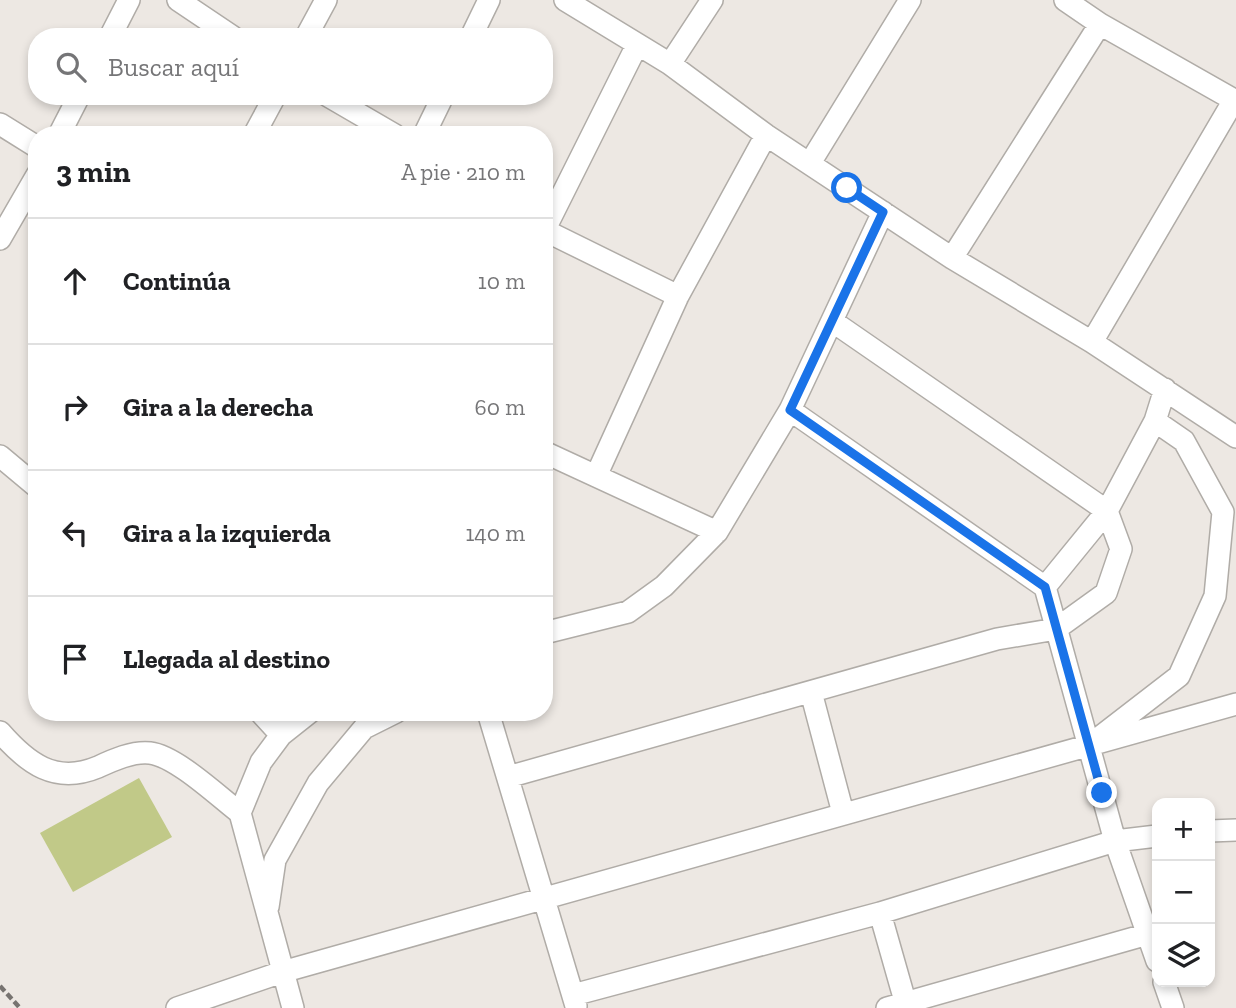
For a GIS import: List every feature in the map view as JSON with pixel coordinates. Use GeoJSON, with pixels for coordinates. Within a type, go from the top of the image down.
{"type":"FeatureCollection","features":[{"type":"Feature","properties":{"kind":"street"},"geometry":{"type":"LineString","coordinates":[[115,28],[129,0]]}},
{"type":"Feature","properties":{"kind":"street"},"geometry":{"type":"LineString","coordinates":[[178,0],[220,28]]}},
{"type":"Feature","properties":{"kind":"street"},"geometry":{"type":"LineString","coordinates":[[311,28],[326,0]]}},
{"type":"Feature","properties":{"kind":"street"},"geometry":{"type":"LineString","coordinates":[[475,28],[489,0]]}},
{"type":"Feature","properties":{"kind":"street"},"geometry":{"type":"LineString","coordinates":[[565,0],[670,64],[766,135],[952,258],[1234,432]]}},
{"type":"Feature","properties":{"kind":"street"},"geometry":{"type":"LineString","coordinates":[[670,64],[712,0]]}},
{"type":"Feature","properties":{"kind":"street"},"geometry":{"type":"LineString","coordinates":[[810,163],[911,0]]}},
{"type":"Feature","properties":{"kind":"street"},"geometry":{"type":"LineString","coordinates":[[1065,0],[1100,24],[1235,101],[1091,342]]}},
{"type":"Feature","properties":{"kind":"street"},"geometry":{"type":"LineString","coordinates":[[952,258],[1100,24]]}},
{"type":"Feature","properties":{"kind":"street"},"geometry":{"type":"LineString","coordinates":[[553,213],[637,45]]}},
{"type":"Feature","properties":{"kind":"street"},"geometry":{"type":"LineString","coordinates":[[64,126],[74,105]]}},
{"type":"Feature","properties":{"kind":"street"},"geometry":{"type":"LineString","coordinates":[[259,126],[270,105]]}},
{"type":"Feature","properties":{"kind":"street"},"geometry":{"type":"LineString","coordinates":[[343,105],[380,126]]}},
{"type":"Feature","properties":{"kind":"street"},"geometry":{"type":"LineString","coordinates":[[428,126],[439,105]]}},
{"type":"Feature","properties":{"kind":"street"},"geometry":{"type":"LineString","coordinates":[[0,124],[28,141]]}},
{"type":"Feature","properties":{"kind":"street"},"geometry":{"type":"LineString","coordinates":[[596,476],[678,296],[766,135]]}},
{"type":"Feature","properties":{"kind":"street"},"geometry":{"type":"LineString","coordinates":[[0,239],[28,191]]}},
{"type":"Feature","properties":{"kind":"street"},"geometry":{"type":"LineString","coordinates":[[553,631],[628,612],[664,586],[717,532],[790,410],[883,212]]}},
{"type":"Feature","properties":{"kind":"street"},"geometry":{"type":"LineString","coordinates":[[553,235],[678,296]]}},
{"type":"Feature","properties":{"kind":"street"},"geometry":{"type":"LineString","coordinates":[[508,777],[997,639],[1056,629],[1106,593],[1121,549],[1107,511],[832,321]]}},
{"type":"Feature","properties":{"kind":"street"},"geometry":{"type":"LineString","coordinates":[[1045,587],[1107,511],[1155,421],[1165,389]]}},
{"type":"Feature","properties":{"kind":"street"},"geometry":{"type":"LineString","coordinates":[[790,410],[1045,587],[1115,841],[1152,946]]}},
{"type":"Feature","properties":{"kind":"street"},"geometry":{"type":"LineString","coordinates":[[1090,744],[1179,676],[1215,596],[1223,512],[1184,441],[1155,421]]}},
{"type":"Feature","properties":{"kind":"street"},"geometry":{"type":"LineString","coordinates":[[0,456],[28,479]]}},
{"type":"Feature","properties":{"kind":"street"},"geometry":{"type":"LineString","coordinates":[[553,456],[717,532]]}},
{"type":"Feature","properties":{"kind":"street"},"geometry":{"type":"LineString","coordinates":[[811,692],[843,813]]}},
{"type":"Feature","properties":{"kind":"street"},"geometry":{"type":"LineString","coordinates":[[177,1008],[282,971],[1236,705]]}},
{"type":"Feature","properties":{"kind":"street"},"geometry":{"type":"LineString","coordinates":[[268,721],[281,735]]}},
{"type":"Feature","properties":{"kind":"street"},"geometry":{"type":"LineString","coordinates":[[240,813],[261,762],[281,735],[299,721]]}},
{"type":"Feature","properties":{"kind":"street"},"geometry":{"type":"LineString","coordinates":[[267,914],[275,860],[318,783],[364,728],[378,721]]}},
{"type":"Feature","properties":{"kind":"street"},"geometry":{"type":"LineString","coordinates":[[491,721],[542,899],[575,1001],[880,913],[1115,841],[1152,837]]}},
{"type":"Feature","properties":{"kind":"street"},"geometry":{"type":"LineString","coordinates":[[0,732],[24,759],[53,773],[93,769],[119,757],[151,753],[188,771],[240,813],[293,1008]]}},
{"type":"Feature","properties":{"kind":"street"},"geometry":{"type":"LineString","coordinates":[[1215,831],[1236,830]]}},
{"type":"Feature","properties":{"kind":"street"},"geometry":{"type":"LineString","coordinates":[[880,913],[900,1006],[1148,934]]}},
{"type":"Feature","properties":{"kind":"street"},"geometry":{"type":"LineString","coordinates":[[1165,987],[1167,1006]]}},
{"type":"Feature","properties":{"kind":"path"},"geometry":{"type":"LineString","coordinates":[[0,986],[20,1008]]}},
{"type":"Feature","properties":{"kind":"green space"},"geometry":{"type":"Polygon","coordinates":[[[139,778],[172,837],[73,892],[40,833],[139,778]]]}},
{"type":"Feature","properties":{"kind":"route"},"geometry":{"type":"LineString","coordinates":[[847,188],[883,212],[790,410],[1045,587],[1102,793]]}}]}
